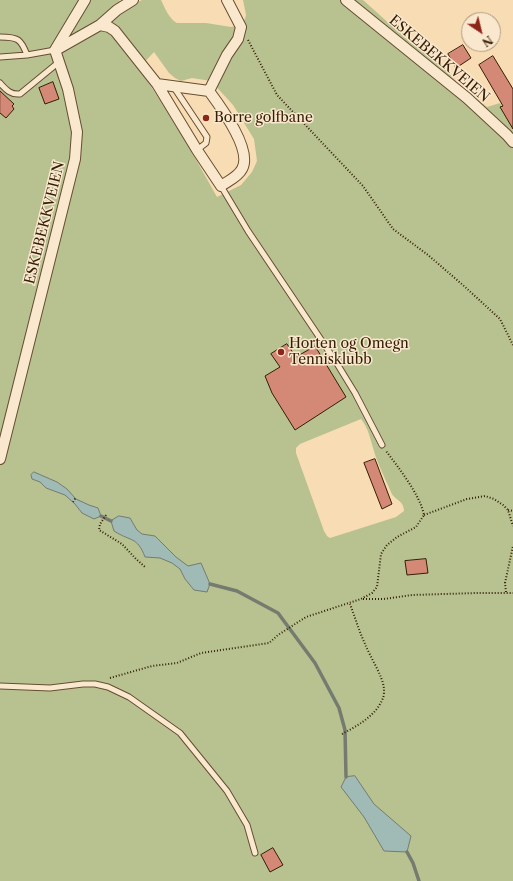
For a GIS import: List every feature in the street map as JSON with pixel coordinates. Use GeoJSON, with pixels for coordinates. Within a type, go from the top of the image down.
{"type":"FeatureCollection","features":[{"type":"Feature","properties":{"kind":"street"},"geometry":{"type":"LineString","coordinates":[[55,50],[85,0]]}},
{"type":"Feature","properties":{"kind":"street"},"geometry":{"type":"LineString","coordinates":[[55,50],[100,25],[117,10],[133,0]]}},
{"type":"Feature","properties":{"kind":"street"},"geometry":{"type":"LineString","coordinates":[[209,92],[227,55],[238,39],[241,27],[227,0]]}},
{"type":"Feature","properties":{"kind":"street","name":"ESKEBEKKVEIEN"},"geometry":{"type":"LineString","coordinates":[[346,0],[467,98],[513,142]]}},
{"type":"Feature","properties":{"kind":"street"},"geometry":{"type":"LineString","coordinates":[[100,25],[109,27],[115,31],[157,84],[220,186],[236,177],[243,168],[243,147],[227,115],[209,92],[157,84]]}},
{"type":"Feature","properties":{"kind":"street","name":"ESKEBEKKVEIEN"},"geometry":{"type":"LineString","coordinates":[[0,459],[75,159],[77,132],[68,89],[55,50]]}},
{"type":"Feature","properties":{"kind":"lane"},"geometry":{"type":"LineString","coordinates":[[0,37],[17,39],[23,43],[27,55]]}},
{"type":"Feature","properties":{"kind":"lane"},"geometry":{"type":"LineString","coordinates":[[0,57],[27,55],[55,50]]}},
{"type":"Feature","properties":{"kind":"lane"},"geometry":{"type":"LineString","coordinates":[[0,84],[11,93],[16,95],[20,94],[59,62]]}},
{"type":"Feature","properties":{"kind":"lane"},"geometry":{"type":"LineString","coordinates":[[172,86],[180,95],[207,137],[206,143],[197,150]]}},
{"type":"Feature","properties":{"kind":"lane"},"geometry":{"type":"LineString","coordinates":[[220,186],[248,232],[336,362],[355,393],[382,445]]}},
{"type":"Feature","properties":{"kind":"lane"},"geometry":{"type":"LineString","coordinates":[[0,686],[50,688],[95,684],[108,687],[129,697],[180,733],[227,791],[248,825],[255,852]]}},
{"type":"Feature","properties":{"kind":"path"},"geometry":{"type":"LineString","coordinates":[[241,27],[277,95],[363,186],[393,229],[428,255],[500,319],[513,346]]}},
{"type":"Feature","properties":{"kind":"path"},"geometry":{"type":"LineString","coordinates":[[382,445],[403,474],[423,507],[424,515]]}},
{"type":"Feature","properties":{"kind":"path"},"geometry":{"type":"LineString","coordinates":[[73,502],[76,496]]}},
{"type":"Feature","properties":{"kind":"path"},"geometry":{"type":"LineString","coordinates":[[95,684],[152,666],[177,663],[201,654],[269,643],[272,642],[278,635],[306,617],[350,604],[361,599],[372,593],[377,587],[381,554],[387,545],[397,536],[416,527],[424,515],[467,499],[485,496],[494,499],[513,512]]}},
{"type":"Feature","properties":{"kind":"path"},"geometry":{"type":"LineString","coordinates":[[508,510],[513,526]]}},
{"type":"Feature","properties":{"kind":"path"},"geometry":{"type":"LineString","coordinates":[[106,515],[100,524],[99,530],[122,544],[145,567]]}},
{"type":"Feature","properties":{"kind":"path"},"geometry":{"type":"LineString","coordinates":[[506,593],[505,583],[513,546]]}},
{"type":"Feature","properties":{"kind":"path"},"geometry":{"type":"LineString","coordinates":[[361,599],[384,599],[412,595],[513,593]]}},
{"type":"Feature","properties":{"kind":"path"},"geometry":{"type":"LineString","coordinates":[[342,734],[370,716],[378,707],[383,698],[384,690],[382,681],[365,644],[350,604]]}},
{"type":"Feature","properties":{"kind":"green space"},"geometry":{"type":"Polygon","coordinates":[[[0,0],[119,0],[123,4],[130,6],[142,0],[161,0],[169,16],[177,23],[206,23],[231,27],[237,26],[245,19],[246,15],[243,0],[363,0],[412,44],[433,55],[461,87],[487,107],[500,103],[513,123],[513,881],[0,881],[0,0]],[[154,52],[139,68],[180,131],[217,197],[241,185],[252,172],[257,161],[254,139],[233,105],[211,81],[192,78],[181,81],[175,78],[169,73],[154,52]],[[361,419],[300,444],[296,448],[296,453],[324,531],[330,538],[396,517],[404,511],[404,507],[401,502],[392,495],[378,461],[368,430],[361,419]]]}},
{"type":"Feature","properties":{"kind":"water"},"geometry":{"type":"Polygon","coordinates":[[[34,472],[57,482],[67,489],[76,499],[98,508],[101,516],[94,519],[82,513],[65,495],[46,488],[40,482],[32,479],[31,475],[34,472]]]}},
{"type":"Feature","properties":{"kind":"water"},"geometry":{"type":"Polygon","coordinates":[[[119,516],[130,518],[137,530],[142,534],[155,536],[176,557],[188,566],[201,563],[210,584],[207,592],[194,590],[185,579],[180,569],[172,563],[160,558],[145,557],[136,542],[114,531],[111,521],[119,516]]]}},
{"type":"Feature","properties":{"kind":"water"},"geometry":{"type":"Polygon","coordinates":[[[355,776],[374,804],[411,836],[407,852],[384,851],[364,817],[341,787],[346,777],[355,776]]]}},
{"type":"Feature","properties":{"kind":"building"},"geometry":{"type":"Polygon","coordinates":[[[461,46],[461,52],[467,52],[471,58],[456,68],[448,54],[461,46]]]}},
{"type":"Feature","properties":{"kind":"building"},"geometry":{"type":"Polygon","coordinates":[[[493,56],[513,89],[513,129],[500,107],[503,106],[479,65],[493,56]]]}},
{"type":"Feature","properties":{"kind":"building"},"geometry":{"type":"Polygon","coordinates":[[[53,82],[59,99],[45,104],[39,88],[53,82]]]}},
{"type":"Feature","properties":{"kind":"building"},"geometry":{"type":"Polygon","coordinates":[[[0,91],[14,104],[12,106],[14,109],[6,118],[0,113],[0,91]]]}},
{"type":"Feature","properties":{"kind":"building"},"geometry":{"type":"Polygon","coordinates":[[[287,344],[296,357],[315,346],[346,397],[295,430],[272,393],[265,376],[280,367],[271,354],[287,344]]]}},
{"type":"Feature","properties":{"kind":"building"},"geometry":{"type":"Polygon","coordinates":[[[375,459],[392,504],[382,509],[364,463],[375,459]]]}},
{"type":"Feature","properties":{"kind":"building"},"geometry":{"type":"Polygon","coordinates":[[[426,559],[428,573],[407,575],[405,561],[426,559]]]}},
{"type":"Feature","properties":{"kind":"building"},"geometry":{"type":"Polygon","coordinates":[[[273,848],[283,865],[270,872],[261,855],[273,848]]]}},
{"type":"Feature","properties":{"kind":"waterway"},"geometry":{"type":"LineString","coordinates":[[101,516],[111,521]]}},
{"type":"Feature","properties":{"kind":"waterway"},"geometry":{"type":"LineString","coordinates":[[210,584],[237,591],[278,613],[315,663],[339,708],[345,730],[346,777]]}},
{"type":"Feature","properties":{"kind":"waterway"},"geometry":{"type":"LineString","coordinates":[[407,852],[413,863],[419,881]]}},
{"type":"Feature","properties":{"kind":"place","name":"Borre golfbane"},"geometry":{"type":"Point","coordinates":[206,118]}},
{"type":"Feature","properties":{"kind":"place","name":"Horten og Omegn Tennisklubb"},"geometry":{"type":"Point","coordinates":[281,352]}}]}
